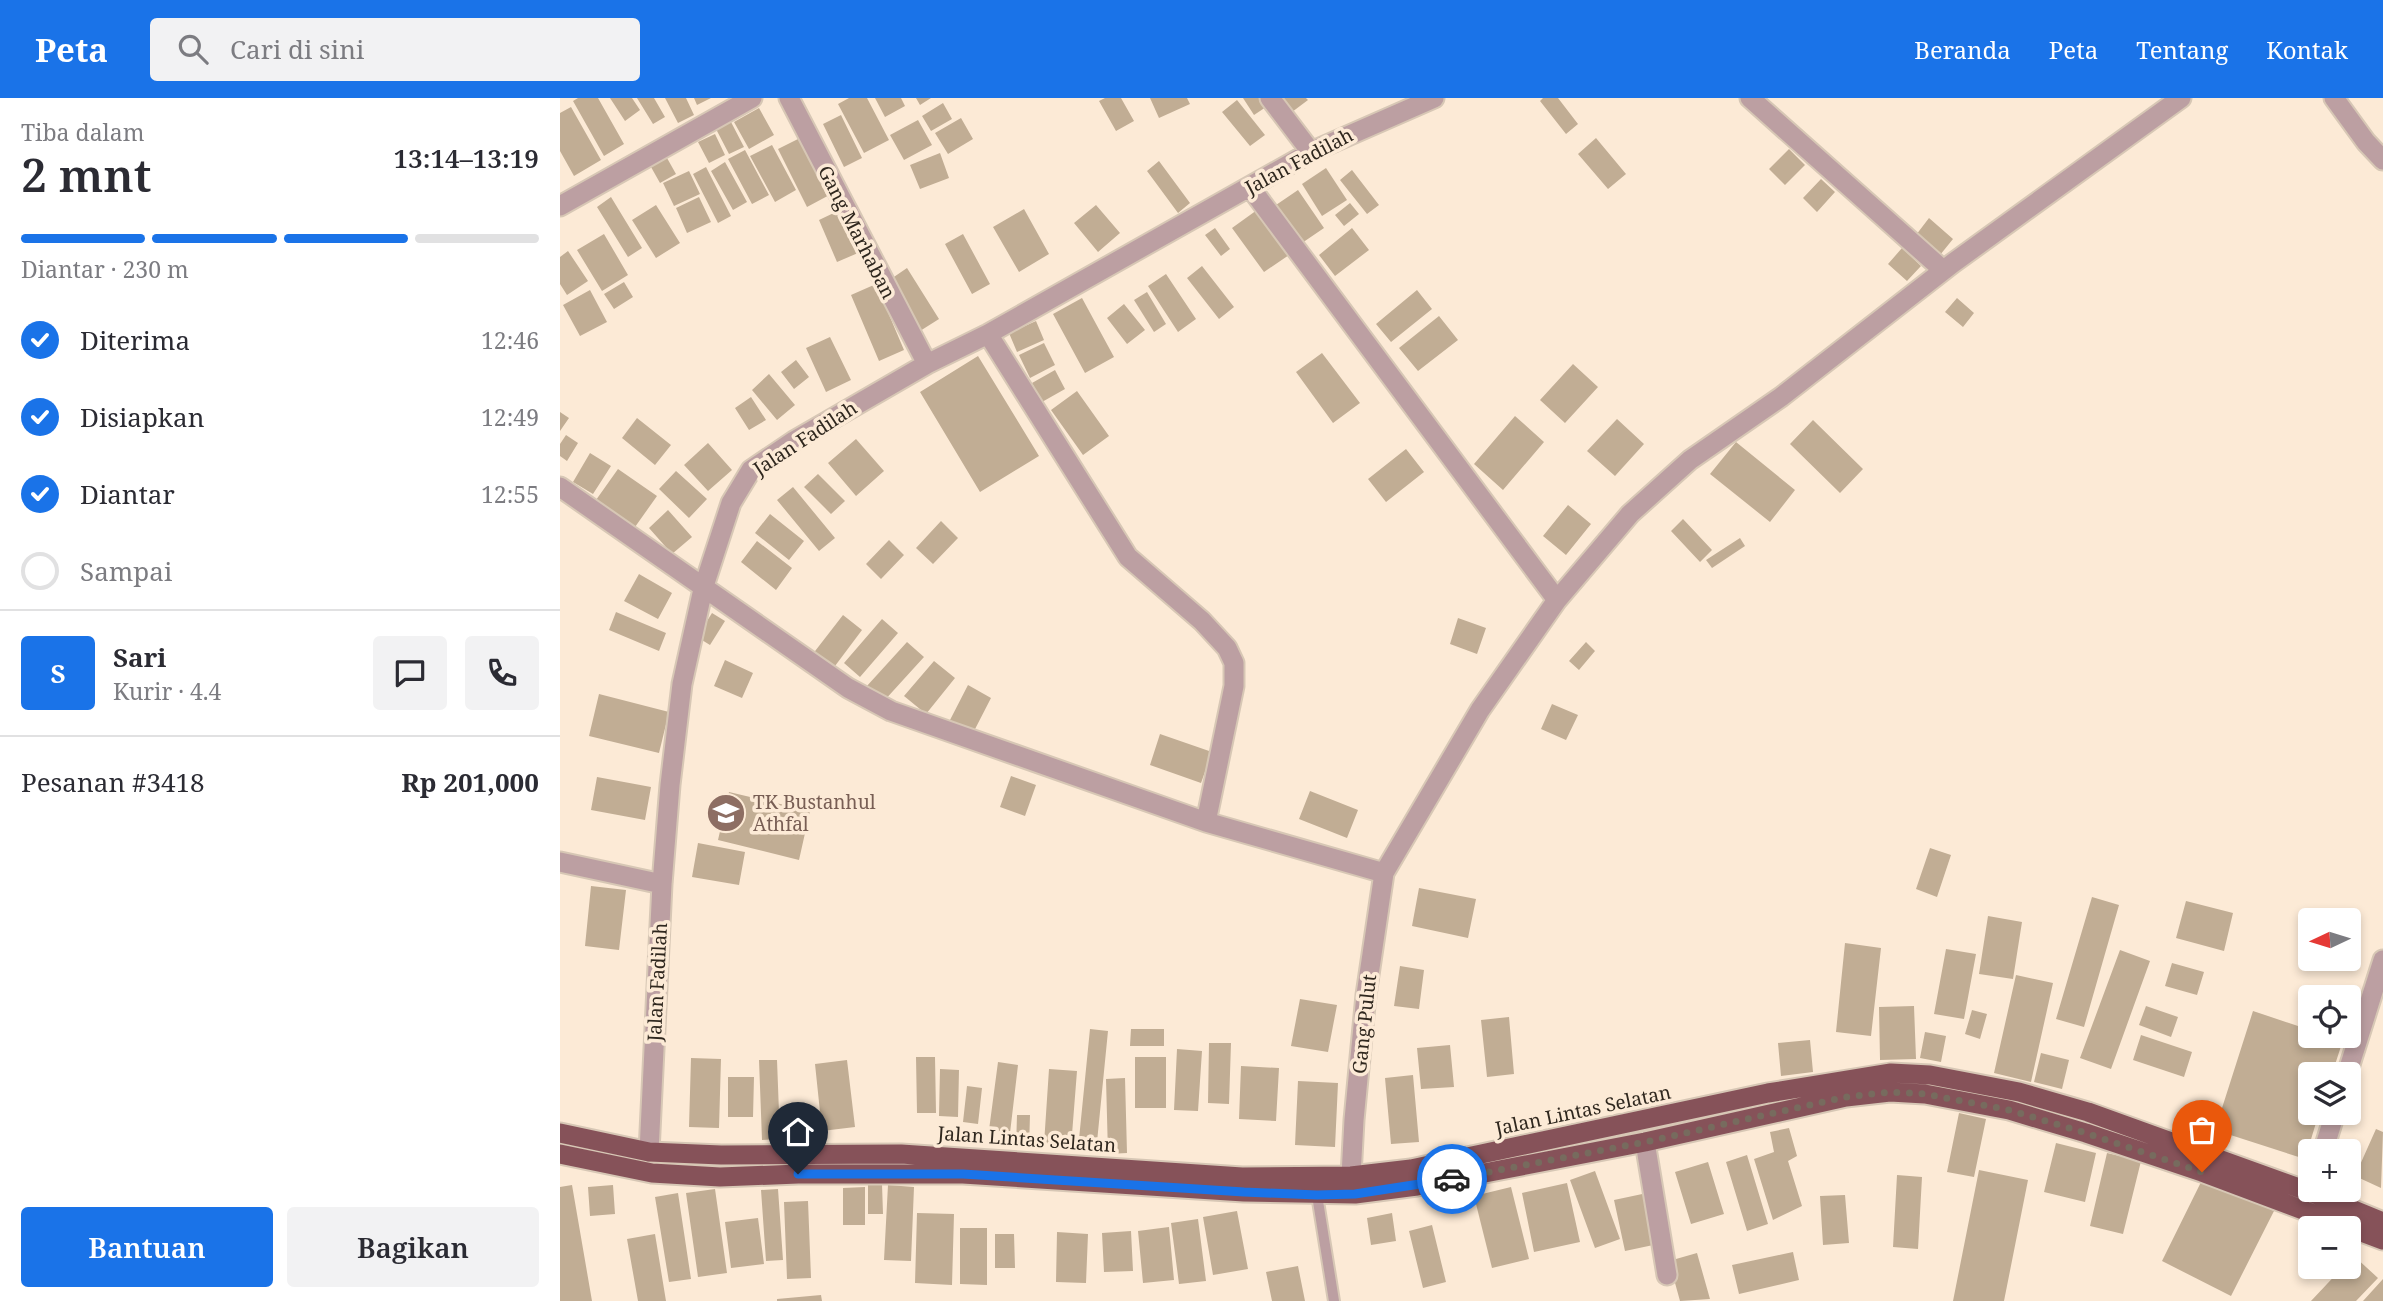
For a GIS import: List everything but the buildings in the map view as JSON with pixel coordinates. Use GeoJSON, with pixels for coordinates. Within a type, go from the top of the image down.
{"type":"FeatureCollection","features":[{"type":"Feature","properties":{"kind":"highway","name":"Jalan Lintas Selatan"},"geometry":{"type":"LineString","coordinates":[[560,1133],[649,1152],[721,1155],[901,1154],[964,1166],[1244,1192],[1355,1194],[1417,1186],[1526,1155],[1794,1089],[1891,1073],[1917,1074],[2019,1092],[2088,1112],[2298,1187]]}},
{"type":"Feature","properties":{"kind":"highway","name":"Jalan Lintas Selatan"},"geometry":{"type":"LineString","coordinates":[[560,1154],[652,1173],[720,1177],[964,1166],[1242,1177],[1351,1177],[1645,1142],[1846,1097],[1890,1092],[1925,1094],[2009,1110],[2086,1133],[2202,1172],[2383,1240]]}},
{"type":"Feature","properties":{"kind":"highway","name":"Jalan Lintas Selatan"},"geometry":{"type":"LineString","coordinates":[[2336,1202],[2383,1222]]}},
{"type":"Feature","properties":{"kind":"street"},"geometry":{"type":"LineString","coordinates":[[560,206],[752,98]]}},
{"type":"Feature","properties":{"kind":"street","name":"Gang Marhaban"},"geometry":{"type":"LineString","coordinates":[[789,98],[927,364]]}},
{"type":"Feature","properties":{"kind":"street"},"geometry":{"type":"LineString","coordinates":[[1270,98],[1311,152]]}},
{"type":"Feature","properties":{"kind":"street","name":"Jalan Fadilah"},"geometry":{"type":"LineString","coordinates":[[649,1152],[662,884],[682,684],[703,589],[731,503],[751,470],[794,441],[927,364],[988,334],[1311,152],[1434,98]]}},
{"type":"Feature","properties":{"kind":"street"},"geometry":{"type":"LineString","coordinates":[[1750,98],[1943,270]]}},
{"type":"Feature","properties":{"kind":"street"},"geometry":{"type":"LineString","coordinates":[[560,487],[848,688],[891,711],[1206,822],[1384,873],[1480,710],[1557,600],[1630,514],[1689,460],[1781,397],[1943,270],[2181,98]]}},
{"type":"Feature","properties":{"kind":"street"},"geometry":{"type":"LineString","coordinates":[[2334,98],[2366,142],[2383,160]]}},
{"type":"Feature","properties":{"kind":"street"},"geometry":{"type":"LineString","coordinates":[[1250,187],[1557,600]]}},
{"type":"Feature","properties":{"kind":"street"},"geometry":{"type":"LineString","coordinates":[[988,334],[1128,557],[1202,621],[1227,648],[1234,663],[1234,685],[1206,822]]}},
{"type":"Feature","properties":{"kind":"street"},"geometry":{"type":"LineString","coordinates":[[560,862],[662,884]]}},
{"type":"Feature","properties":{"kind":"street","name":"Gang Pulut"},"geometry":{"type":"LineString","coordinates":[[1351,1177],[1366,995],[1384,873]]}},
{"type":"Feature","properties":{"kind":"street"},"geometry":{"type":"LineString","coordinates":[[2351,1062],[2383,960]]}},
{"type":"Feature","properties":{"kind":"street"},"geometry":{"type":"LineString","coordinates":[[1645,1142],[1667,1275]]}},
{"type":"Feature","properties":{"kind":"lane"},"geometry":{"type":"LineString","coordinates":[[1317,1195],[1334,1301]]}},
{"type":"Feature","properties":{"kind":"way so far"},"geometry":{"type":"LineString","coordinates":[[1452,1179],[1645,1142],[1846,1097],[1890,1092],[1925,1094],[2009,1110],[2202,1172]]}},
{"type":"Feature","properties":{"kind":"place","name":"TK Bustanhul Athfal"},"geometry":{"type":"Point","coordinates":[726,813]}},
{"type":"Feature","properties":{"kind":"route"},"geometry":{"type":"LineString","coordinates":[[798,1174],[963,1174],[1317,1195],[1355,1194],[1452,1179]]}}]}
